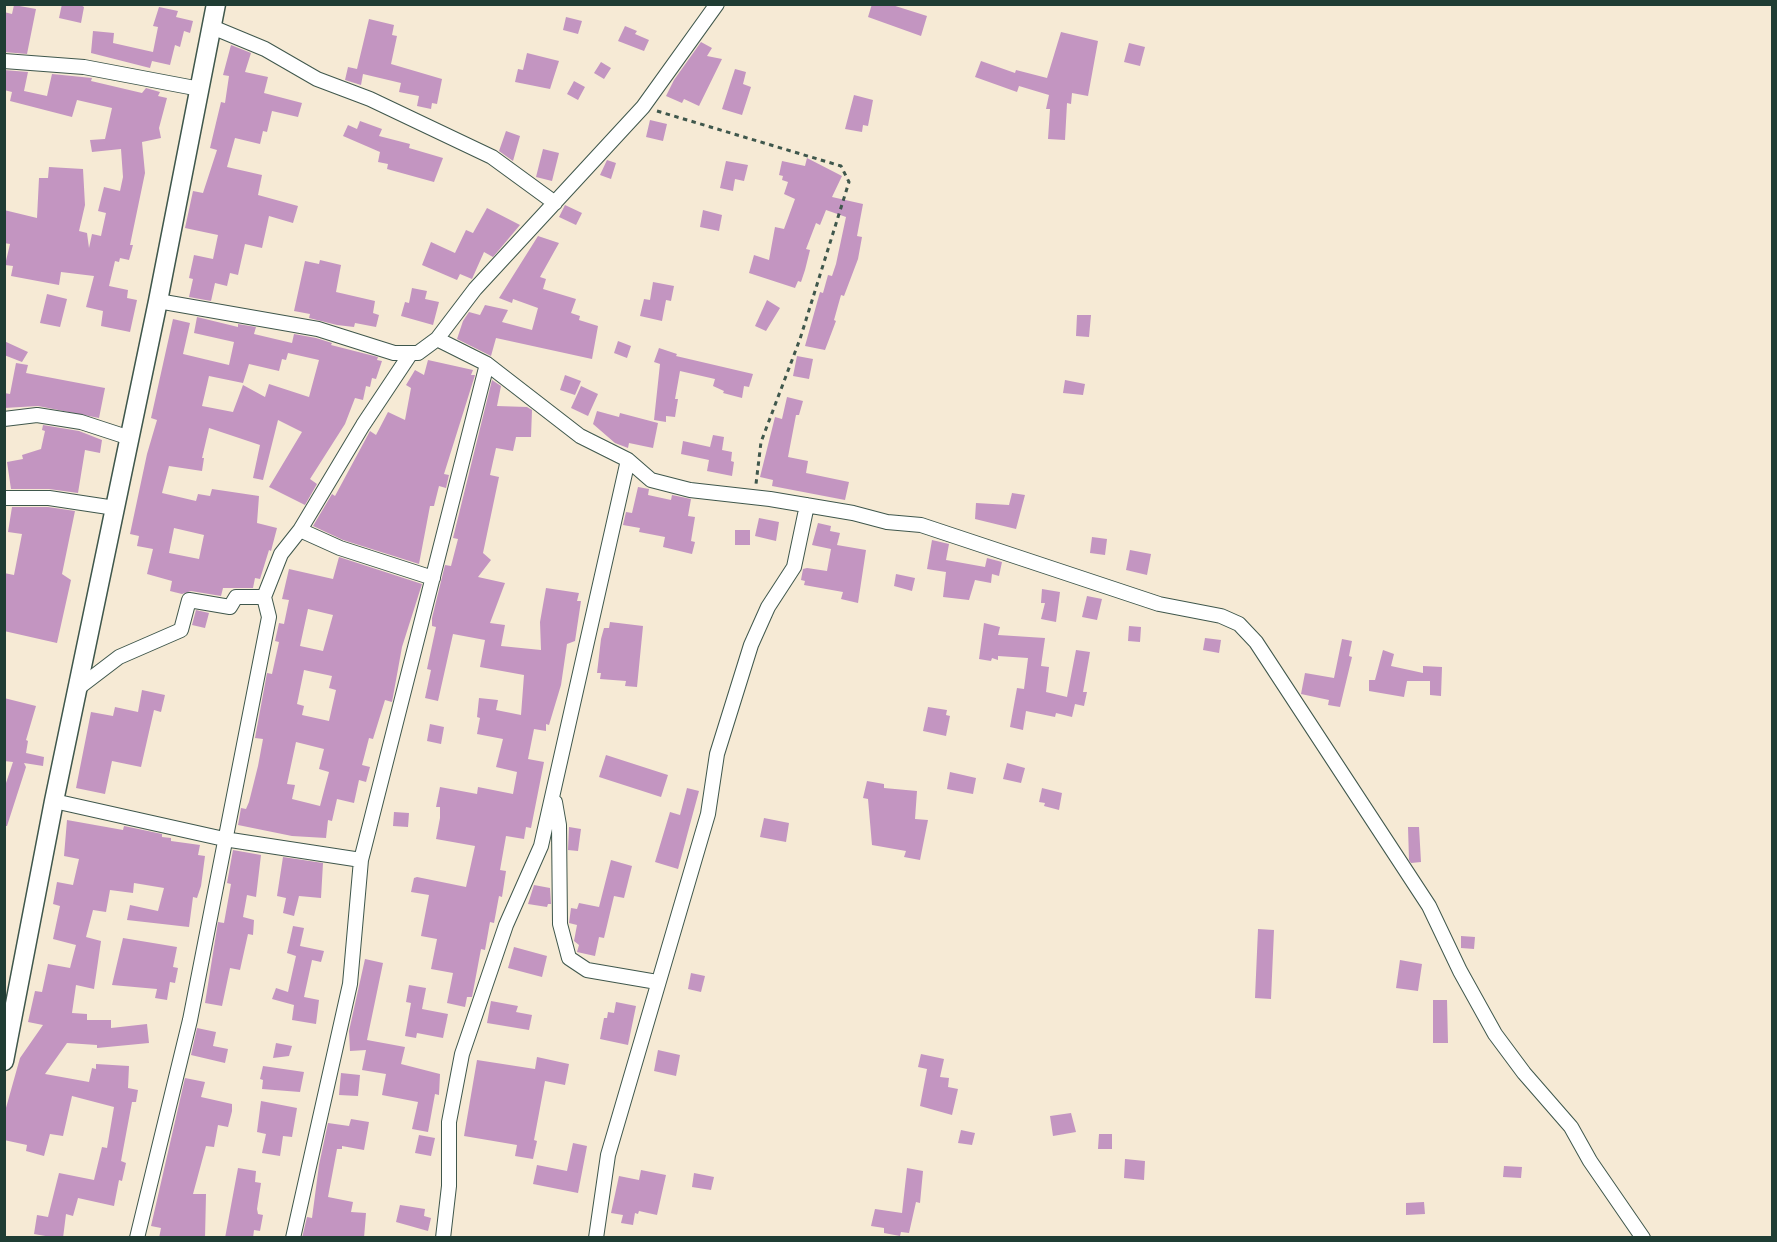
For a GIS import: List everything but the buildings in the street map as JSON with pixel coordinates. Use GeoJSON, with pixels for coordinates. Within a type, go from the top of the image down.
{"type":"FeatureCollection","features":[{"type":"Feature","properties":{"kind":"main road"},"geometry":{"type":"LineString","coordinates":[[4,1061],[54,801],[158,301],[216,4]]}},
{"type":"Feature","properties":{"kind":"street"},"geometry":{"type":"LineString","coordinates":[[158,301],[318,329],[394,353],[418,353],[437,339],[475,289],[643,107],[717,4]]}},
{"type":"Feature","properties":{"kind":"street"},"geometry":{"type":"LineString","coordinates":[[212,27],[265,49],[317,79],[370,99],[492,157],[555,202]]}},
{"type":"Feature","properties":{"kind":"street"},"geometry":{"type":"LineString","coordinates":[[4,61],[84,67],[200,89]]}},
{"type":"Feature","properties":{"kind":"street"},"geometry":{"type":"LineString","coordinates":[[437,339],[487,364],[580,436],[628,460],[651,480],[690,490],[770,499],[887,522],[921,525],[1159,604],[1221,616],[1239,624],[1256,642],[1429,906],[1460,971],[1495,1034],[1524,1073],[1571,1127],[1590,1161],[1643,1238]]}},
{"type":"Feature","properties":{"kind":"street"},"geometry":{"type":"LineString","coordinates":[[137,1238],[190,1020],[269,617],[264,597],[281,554],[300,530],[363,425],[411,353]]}},
{"type":"Feature","properties":{"kind":"street"},"geometry":{"type":"LineString","coordinates":[[292,1238],[350,984],[361,860],[487,364]]}},
{"type":"Feature","properties":{"kind":"street"},"geometry":{"type":"LineString","coordinates":[[4,419],[37,415],[81,422],[130,438]]}},
{"type":"Feature","properties":{"kind":"street"},"geometry":{"type":"LineString","coordinates":[[443,1238],[449,1186],[449,1122],[462,1054],[506,925],[541,846],[628,460]]}},
{"type":"Feature","properties":{"kind":"street"},"geometry":{"type":"LineString","coordinates":[[4,498],[49,498],[115,508]]}},
{"type":"Feature","properties":{"kind":"street"},"geometry":{"type":"LineString","coordinates":[[596,1238],[608,1155],[657,981],[708,814],[717,754],[751,645],[768,607],[794,567],[807,505]]}},
{"type":"Feature","properties":{"kind":"street"},"geometry":{"type":"LineString","coordinates":[[300,530],[340,548],[433,578]]}},
{"type":"Feature","properties":{"kind":"street"},"geometry":{"type":"LineString","coordinates":[[77,689],[118,657],[181,630],[189,600],[230,607],[236,597],[264,597]]}},
{"type":"Feature","properties":{"kind":"street"},"geometry":{"type":"LineString","coordinates":[[554,795],[559,825],[560,924],[569,958],[587,970],[657,981]]}},
{"type":"Feature","properties":{"kind":"street"},"geometry":{"type":"LineString","coordinates":[[54,801],[224,839],[361,860]]}},
{"type":"Feature","properties":{"kind":"path"},"geometry":{"type":"LineString","coordinates":[[643,107],[840,166],[849,182],[800,339],[761,442],[755,483],[770,499]]}}]}
